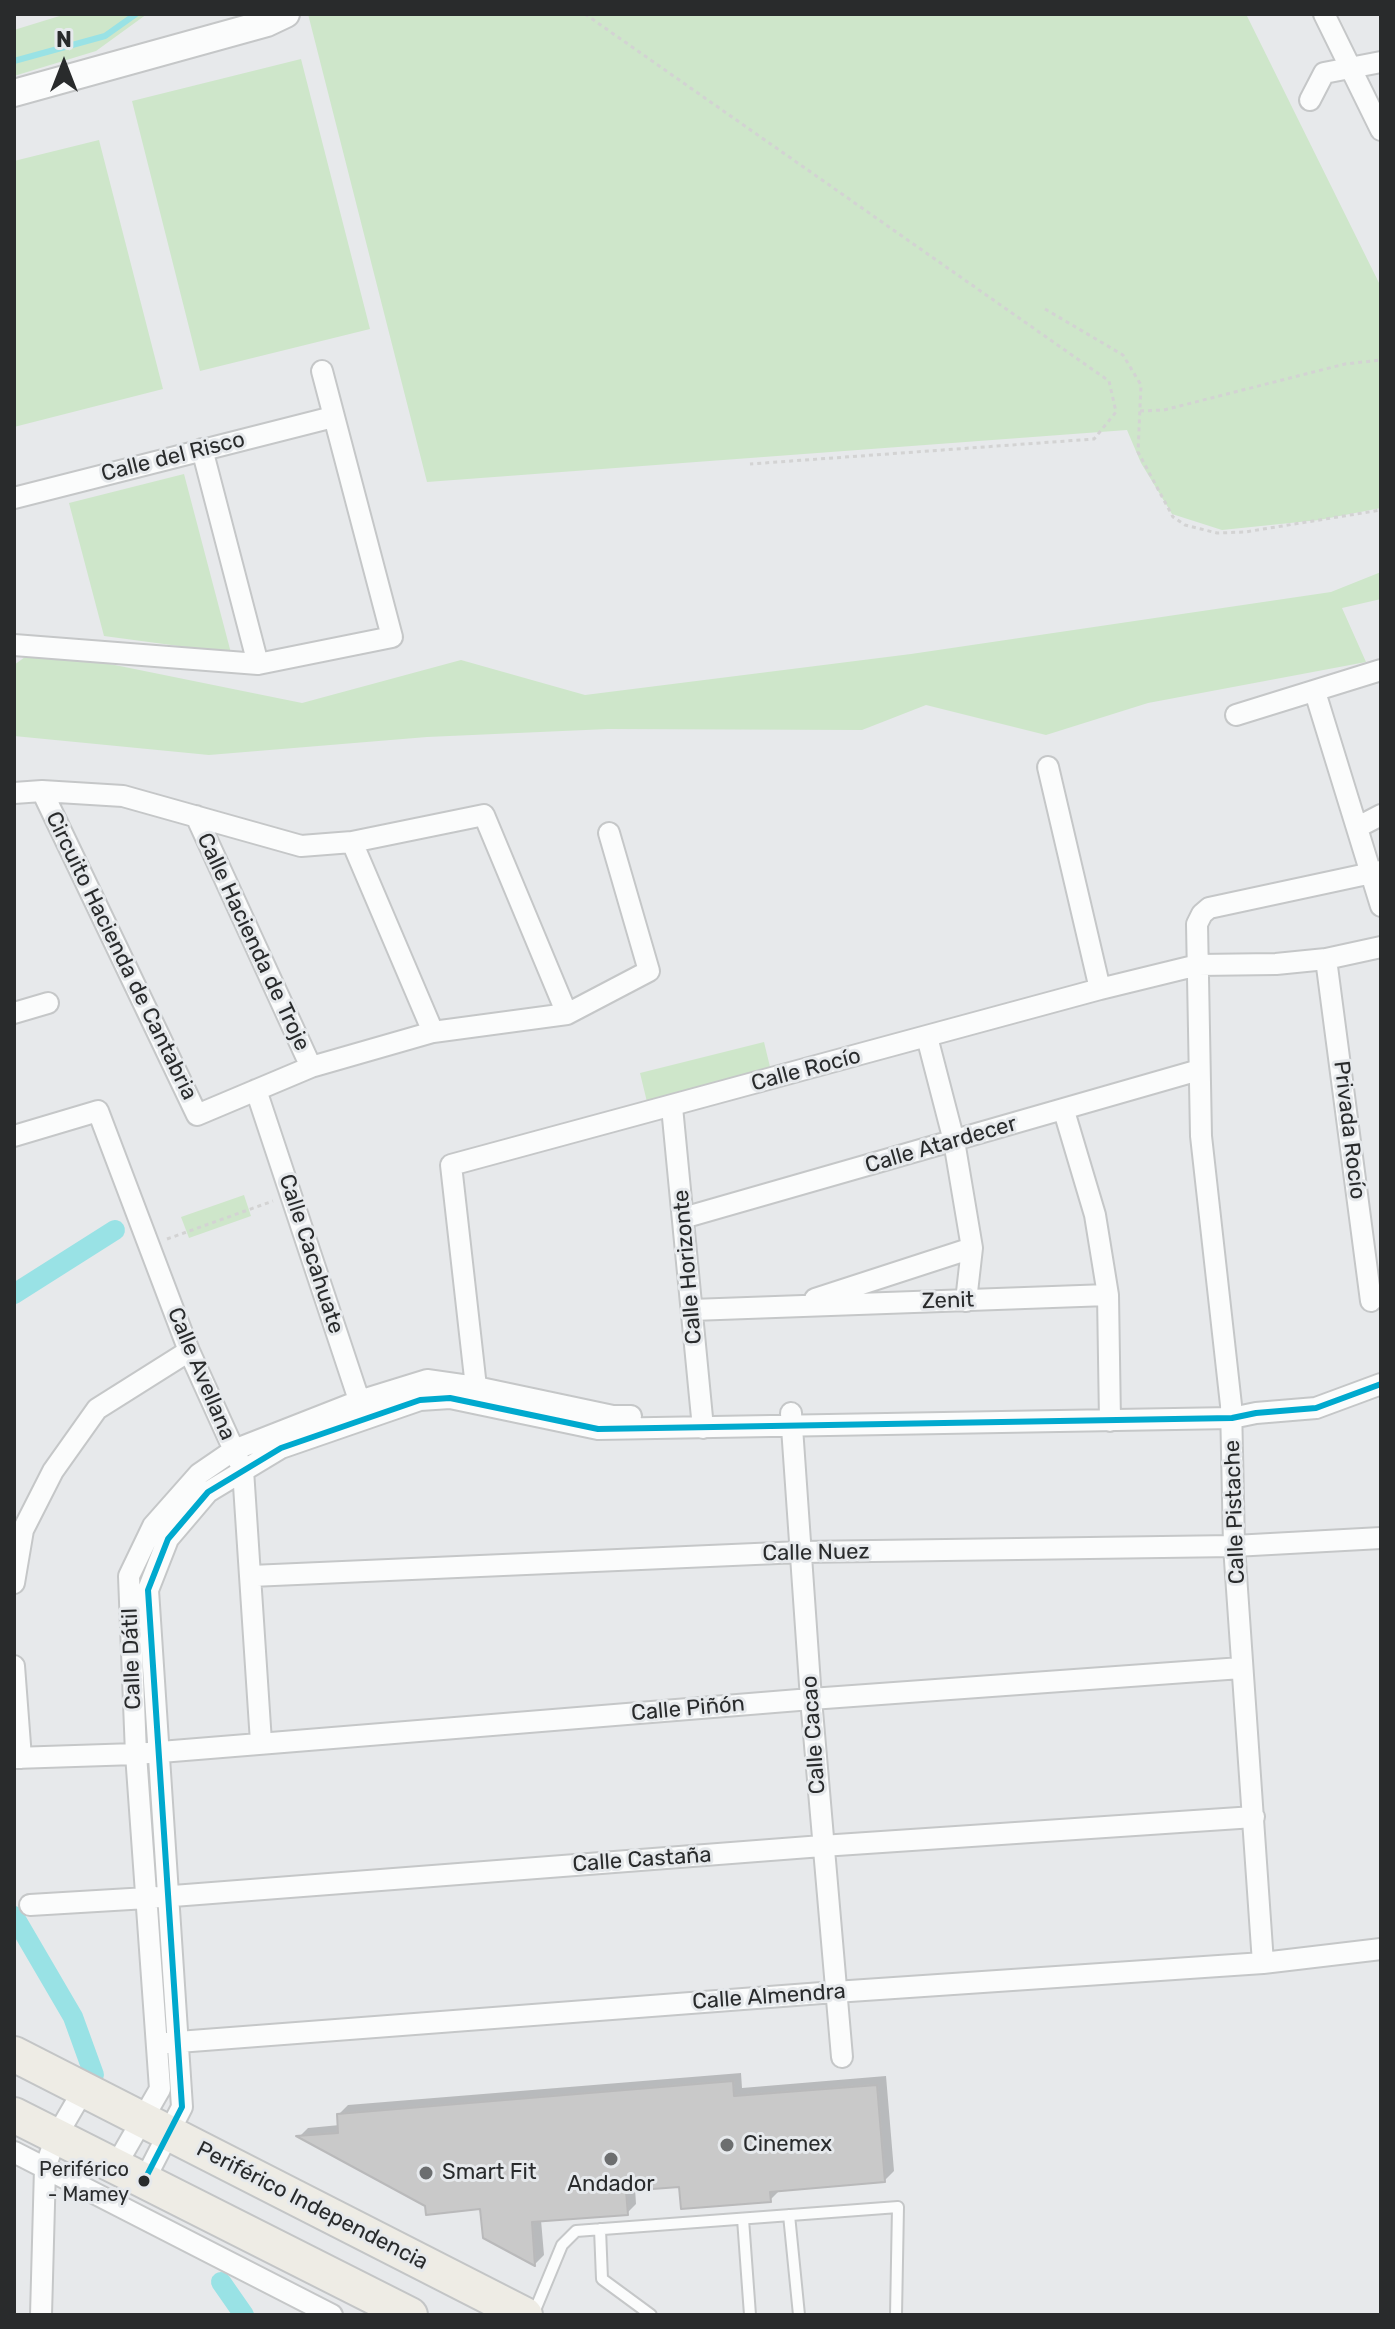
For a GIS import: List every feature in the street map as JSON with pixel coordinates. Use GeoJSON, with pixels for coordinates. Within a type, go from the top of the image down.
{"type":"FeatureCollection","features":[{"type":"Feature","properties":{"kind":"highway","name":"Periférico Independencia"},"geometry":{"type":"LineString","coordinates":[[14,2054],[525,2315]]}},
{"type":"Feature","properties":{"kind":"highway"},"geometry":{"type":"LineString","coordinates":[[14,2115],[51,2152],[130,2174],[410,2315]]}},
{"type":"Feature","properties":{"kind":"street"},"geometry":{"type":"LineString","coordinates":[[14,93],[267,23],[286,14]]}},
{"type":"Feature","properties":{"kind":"street"},"geometry":{"type":"LineString","coordinates":[[1324,14],[1381,130]]}},
{"type":"Feature","properties":{"kind":"street"},"geometry":{"type":"LineString","coordinates":[[1310,100],[1324,73],[1381,62]]}},
{"type":"Feature","properties":{"kind":"street"},"geometry":{"type":"LineString","coordinates":[[14,645],[258,664],[392,637],[322,371]]}},
{"type":"Feature","properties":{"kind":"street","name":"Calle del Risco"},"geometry":{"type":"LineString","coordinates":[[14,498],[333,417]]}},
{"type":"Feature","properties":{"kind":"street"},"geometry":{"type":"LineString","coordinates":[[202,449],[258,664]]}},
{"type":"Feature","properties":{"kind":"street"},"geometry":{"type":"LineString","coordinates":[[1236,715],[1381,670]]}},
{"type":"Feature","properties":{"kind":"street"},"geometry":{"type":"LineString","coordinates":[[1315,692],[1358,827],[1377,872],[1381,906]]}},
{"type":"Feature","properties":{"kind":"street"},"geometry":{"type":"LineString","coordinates":[[1048,767],[1100,989]]}},
{"type":"Feature","properties":{"kind":"street"},"geometry":{"type":"LineString","coordinates":[[14,793],[42,791]]}},
{"type":"Feature","properties":{"kind":"street","name":"Circuito Hacienda de Cantabria"},"geometry":{"type":"LineString","coordinates":[[567,1014],[484,815],[352,842],[301,846],[123,796],[42,791],[197,1115],[311,1067],[433,1032],[567,1014],[649,971],[609,833]]}},
{"type":"Feature","properties":{"kind":"street"},"geometry":{"type":"LineString","coordinates":[[1358,827],[1381,815]]}},
{"type":"Feature","properties":{"kind":"street","name":"Calle Hacienda de Troje"},"geometry":{"type":"LineString","coordinates":[[196,816],[311,1067]]}},
{"type":"Feature","properties":{"kind":"street"},"geometry":{"type":"LineString","coordinates":[[352,842],[433,1032]]}},
{"type":"Feature","properties":{"kind":"street","name":"Calle Pistache"},"geometry":{"type":"LineString","coordinates":[[1263,1963],[1234,1546],[1232,1411],[1201,1136],[1197,924],[1209,908],[1377,872]]}},
{"type":"Feature","properties":{"kind":"street","name":"Calle Rocío"},"geometry":{"type":"LineString","coordinates":[[476,1387],[451,1165],[1198,965],[1276,964],[1326,959],[1381,947]]}},
{"type":"Feature","properties":{"kind":"street","name":"Privada Rocío"},"geometry":{"type":"LineString","coordinates":[[1326,959],[1373,1250],[1371,1301]]}},
{"type":"Feature","properties":{"kind":"street"},"geometry":{"type":"LineString","coordinates":[[14,1013],[48,1003]]}},
{"type":"Feature","properties":{"kind":"street"},"geometry":{"type":"LineString","coordinates":[[927,1037],[954,1141],[972,1248],[966,1301]]}},
{"type":"Feature","properties":{"kind":"street","name":"Calle Atardecer"},"geometry":{"type":"LineString","coordinates":[[683,1218],[1199,1070]]}},
{"type":"Feature","properties":{"kind":"street","name":"Calle Cacahuate"},"geometry":{"type":"LineString","coordinates":[[256,1090],[362,1410]]}},
{"type":"Feature","properties":{"kind":"street","name":"Calle Horizonte"},"geometry":{"type":"LineString","coordinates":[[672,1107],[702,1421]]}},
{"type":"Feature","properties":{"kind":"street","name":"Calle Avellana"},"geometry":{"type":"LineString","coordinates":[[14,1136],[98,1111],[189,1351],[243,1470],[261,1742]]}},
{"type":"Feature","properties":{"kind":"street"},"geometry":{"type":"LineString","coordinates":[[1064,1111],[1095,1215],[1108,1295],[1109,1415]]}},
{"type":"Feature","properties":{"kind":"street","name":"Zenit"},"geometry":{"type":"LineString","coordinates":[[788,1308],[972,1248]]}},
{"type":"Feature","properties":{"kind":"street","name":"Zenit"},"geometry":{"type":"LineString","coordinates":[[692,1310],[1108,1295]]}},
{"type":"Feature","properties":{"kind":"street"},"geometry":{"type":"LineString","coordinates":[[14,1583],[23,1530],[53,1471],[97,1409],[189,1351]]}},
{"type":"Feature","properties":{"kind":"street","name":"Calle Dátil"},"geometry":{"type":"LineString","coordinates":[[130,2174],[156,2126],[182,2107],[148,1590],[168,1539],[208,1492],[243,1470],[281,1448],[427,1380],[476,1387],[613,1416],[702,1421]]}},
{"type":"Feature","properties":{"kind":"street","name":"Calle Dátil"},"geometry":{"type":"LineString","coordinates":[[130,2174],[156,2126],[160,2089],[136,1754],[129,1576],[153,1526],[199,1474],[234,1450],[362,1410],[450,1398],[598,1429],[702,1421],[1256,1413],[1316,1408],[1381,1384]]}},
{"type":"Feature","properties":{"kind":"street","name":"Calle Cacao"},"geometry":{"type":"LineString","coordinates":[[791,1420],[822,1846],[842,2057]]}},
{"type":"Feature","properties":{"kind":"street","name":"Calle Nuez"},"geometry":{"type":"LineString","coordinates":[[251,1576],[801,1552],[1234,1546],[1381,1538]]}},
{"type":"Feature","properties":{"kind":"street"},"geometry":{"type":"LineString","coordinates":[[14,1666],[17,1758]]}},
{"type":"Feature","properties":{"kind":"street","name":"Calle Piñón"},"geometry":{"type":"LineString","coordinates":[[17,1758],[157,1753],[261,1742],[1241,1668]]}},
{"type":"Feature","properties":{"kind":"street","name":"Calle Castaña"},"geometry":{"type":"LineString","coordinates":[[30,1905],[1254,1817]]}},
{"type":"Feature","properties":{"kind":"street","name":"Calle Almendra"},"geometry":{"type":"LineString","coordinates":[[157,2044],[1263,1963],[1381,1949]]}},
{"type":"Feature","properties":{"kind":"street"},"geometry":{"type":"LineString","coordinates":[[41,2315],[51,2152],[84,2089]]}},
{"type":"Feature","properties":{"kind":"street"},"geometry":{"type":"LineString","coordinates":[[14,2152],[51,2152],[332,2315]]}},
{"type":"Feature","properties":{"kind":"lane"},"geometry":{"type":"LineString","coordinates":[[533,2315],[562,2245],[576,2231],[898,2207],[896,2315]]}},
{"type":"Feature","properties":{"kind":"lane"},"geometry":{"type":"LineString","coordinates":[[789,2215],[799,2315]]}},
{"type":"Feature","properties":{"kind":"lane"},"geometry":{"type":"LineString","coordinates":[[743,2219],[750,2315]]}},
{"type":"Feature","properties":{"kind":"lane"},"geometry":{"type":"LineString","coordinates":[[600,2229],[602,2279],[651,2315]]}},
{"type":"Feature","properties":{"kind":"path"},"geometry":{"type":"LineString","coordinates":[[585,14],[1109,381],[1116,412],[1094,439],[750,464]]}},
{"type":"Feature","properties":{"kind":"path"},"geometry":{"type":"LineString","coordinates":[[1045,309],[1123,355],[1141,385],[1138,452],[1173,517],[1185,525],[1217,533],[1245,532],[1381,510]]}},
{"type":"Feature","properties":{"kind":"path"},"geometry":{"type":"LineString","coordinates":[[1140,411],[1164,410],[1345,364],[1381,360]]}},
{"type":"Feature","properties":{"kind":"path"},"geometry":{"type":"LineString","coordinates":[[149,1245],[291,1195]]}},
{"type":"Feature","properties":{"kind":"green space"},"geometry":{"type":"Polygon","coordinates":[[[66,14],[147,14],[96,51],[14,76],[14,30],[66,14]]]}},
{"type":"Feature","properties":{"kind":"green space"},"geometry":{"type":"Polygon","coordinates":[[[308,14],[1246,14],[1381,287],[1381,508],[1319,520],[1222,530],[1172,514],[1141,463],[1127,430],[427,482],[308,14]]]}},
{"type":"Feature","properties":{"kind":"green space"},"geometry":{"type":"Polygon","coordinates":[[[301,59],[370,329],[200,371],[132,101],[301,59]]]}},
{"type":"Feature","properties":{"kind":"green space"},"geometry":{"type":"Polygon","coordinates":[[[99,140],[163,389],[14,427],[14,161],[99,140]]]}},
{"type":"Feature","properties":{"kind":"green space"},"geometry":{"type":"Polygon","coordinates":[[[184,474],[231,653],[104,636],[69,503],[184,474]]]}},
{"type":"Feature","properties":{"kind":"green space"},"geometry":{"type":"Polygon","coordinates":[[[1381,572],[1381,599],[1342,608],[1366,662],[1148,703],[1046,735],[926,705],[862,730],[608,729],[427,737],[209,755],[14,736],[14,665],[36,649],[302,703],[461,660],[585,695],[911,654],[1331,592],[1381,572]]]}},
{"type":"Feature","properties":{"kind":"green space"},"geometry":{"type":"Polygon","coordinates":[[[764,1042],[771,1071],[647,1102],[640,1073],[764,1042]]]}},
{"type":"Feature","properties":{"kind":"green space"},"geometry":{"type":"Polygon","coordinates":[[[244,1195],[251,1216],[189,1238],[181,1217],[244,1195]]]}},
{"type":"Feature","properties":{"kind":"building","name":"Andador"},"geometry":{"type":"Polygon","coordinates":[[[733,2081],[734,2096],[877,2085],[885,2182],[770,2192],[771,2202],[681,2209],[679,2187],[626,2191],[628,2215],[532,2222],[535,2266],[483,2238],[480,2209],[426,2215],[425,2206],[296,2136],[338,2133],[337,2114],[733,2081]]]}},
{"type":"Feature","properties":{"kind":"waterway"},"geometry":{"type":"LineString","coordinates":[[14,61],[105,36],[136,14]]}},
{"type":"Feature","properties":{"kind":"waterway"},"geometry":{"type":"LineString","coordinates":[[14,1294],[115,1230]]}},
{"type":"Feature","properties":{"kind":"waterway"},"geometry":{"type":"LineString","coordinates":[[14,1916],[73,2017],[94,2075]]}},
{"type":"Feature","properties":{"kind":"waterway"},"geometry":{"type":"LineString","coordinates":[[221,2282],[244,2315]]}},
{"type":"Feature","properties":{"kind":"transit line"},"geometry":{"type":"LineString","coordinates":[[144,2181],[182,2107],[148,1590],[168,1539],[208,1492],[281,1448],[420,1400],[450,1398],[598,1429],[1232,1418],[1316,1408],[1381,1384]]}},
{"type":"Feature","properties":{"kind":"place","name":"Cinemex"},"geometry":{"type":"Point","coordinates":[727,2145]}},
{"type":"Feature","properties":{"kind":"place","name":"Andador"},"geometry":{"type":"Point","coordinates":[611,2159]}},
{"type":"Feature","properties":{"kind":"place","name":"Smart Fit"},"geometry":{"type":"Point","coordinates":[426,2173]}},
{"type":"Feature","properties":{"kind":"place","name":"Periférico - Mamey"},"geometry":{"type":"Point","coordinates":[144,2181]}}]}
